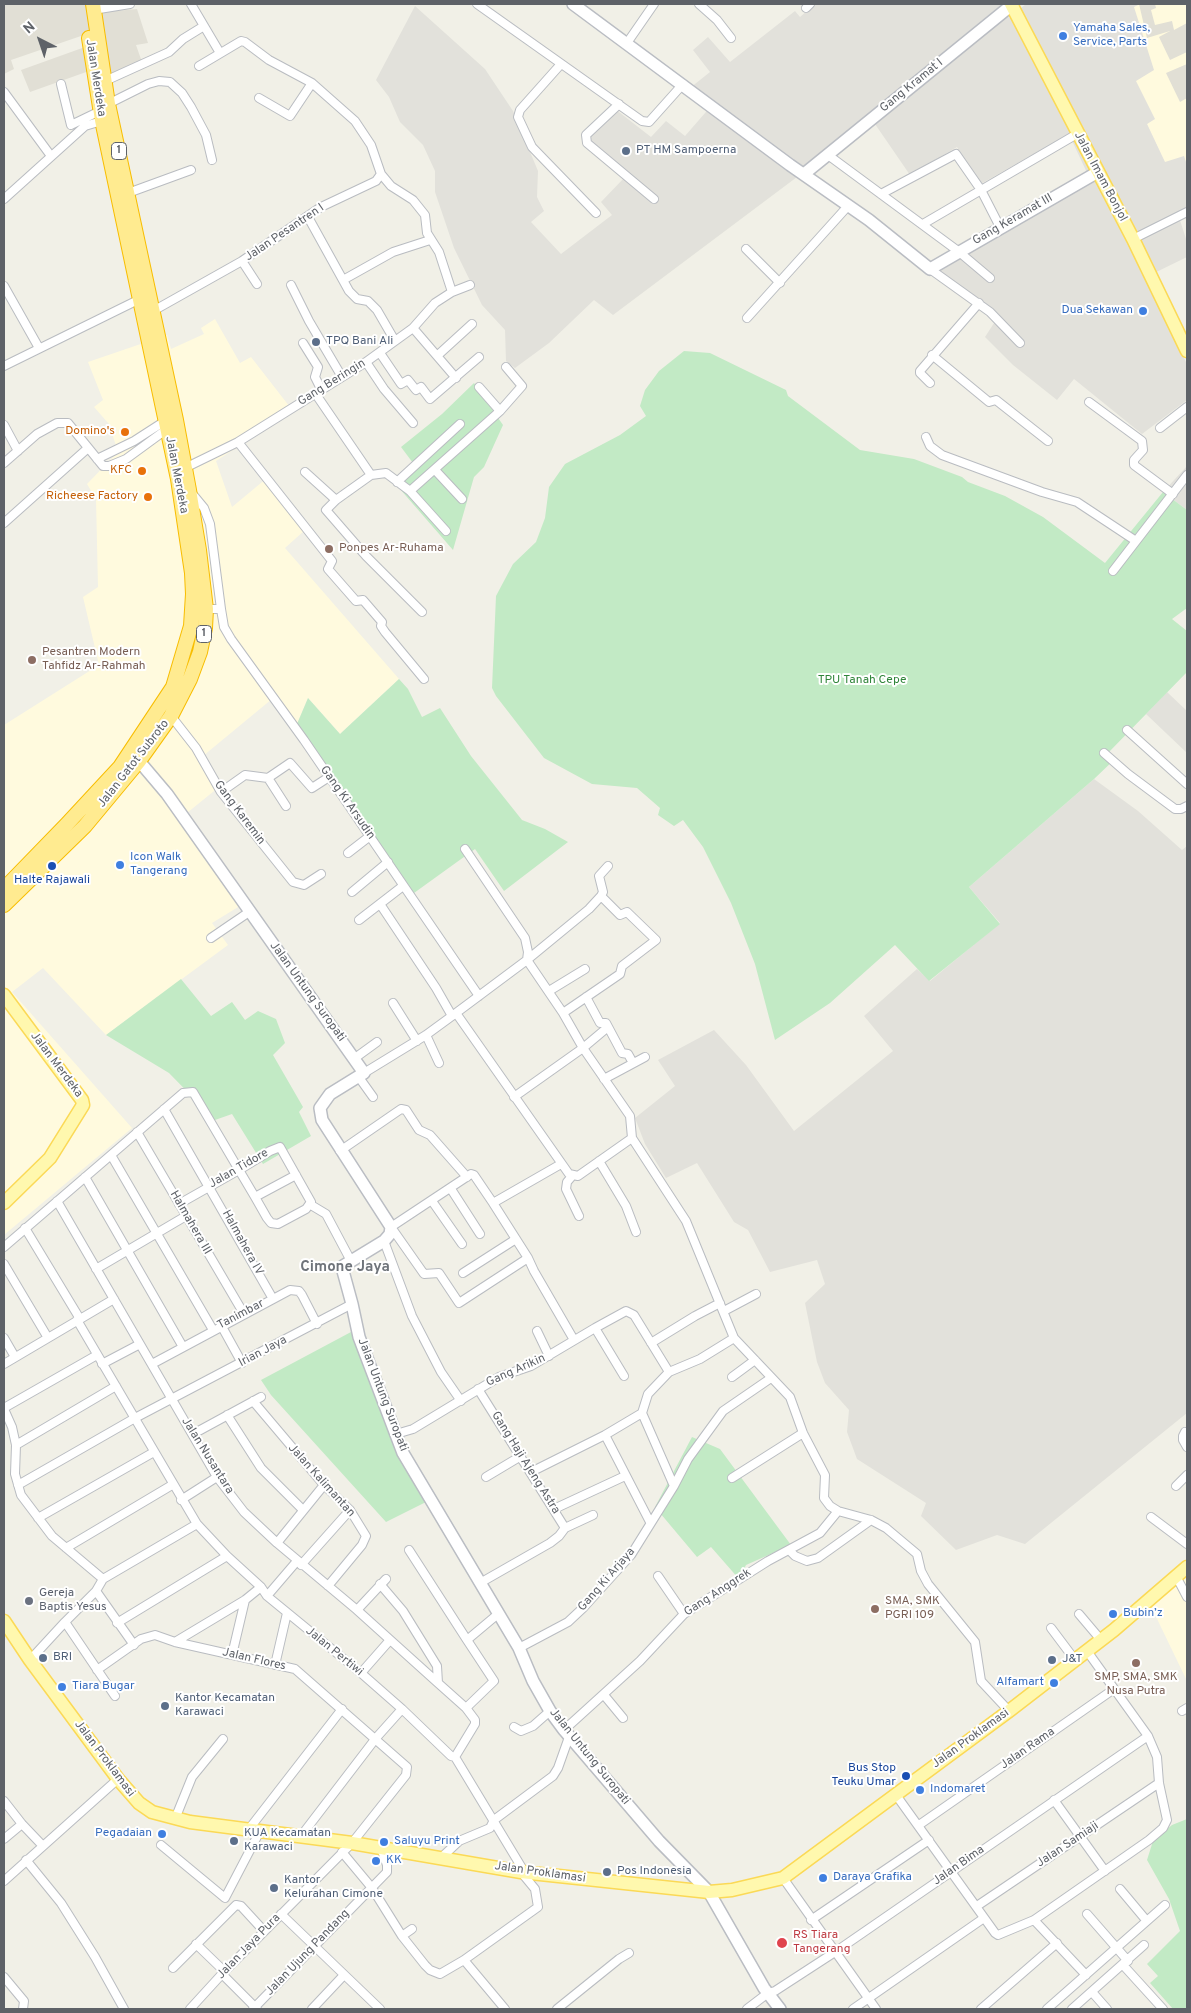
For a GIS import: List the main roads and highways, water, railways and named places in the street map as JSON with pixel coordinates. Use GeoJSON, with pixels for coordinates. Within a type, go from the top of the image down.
{"type":"FeatureCollection","features":[{"type":"Feature","properties":{"kind":"highway","name":"Jalan Merdeka"},"geometry":{"type":"LineString","coordinates":[[4,889],[68,824],[120,767],[173,687],[191,626],[192,573],[180,466],[166,425],[128,193],[105,114],[105,81],[90,6]]}},
{"type":"Feature","properties":{"kind":"highway","name":"Jalan Merdeka"},"geometry":{"type":"LineString","coordinates":[[90,6],[105,114],[145,298]]}},
{"type":"Feature","properties":{"kind":"highway","name":"Jalan Gatot Subroto"},"geometry":{"type":"LineString","coordinates":[[4,906],[85,826],[139,761],[171,716],[190,680],[200,652],[205,628],[206,609],[199,550],[189,490],[180,466],[154,311],[145,298]]}},
{"type":"Feature","properties":{"kind":"main road","name":"Jalan Imam Bonjol"},"geometry":{"type":"LineString","coordinates":[[1012,4],[1133,239],[1187,351]]}},
{"type":"Feature","properties":{"kind":"main road","name":"Jalan Merdeka"},"geometry":{"type":"LineString","coordinates":[[4,995],[83,1103],[82,1110],[50,1158],[4,1203]]}},
{"type":"Feature","properties":{"kind":"main road","name":"Jalan Proklamasi"},"geometry":{"type":"LineString","coordinates":[[4,1620],[30,1660],[118,1779],[132,1797],[152,1812],[174,1819],[352,1843],[523,1872],[709,1892],[732,1890],[783,1878],[1076,1660],[1187,1567]]}},
{"type":"Feature","properties":{"kind":"place","name":"Yamaha Sales, Service, Parts"},"geometry":{"type":"Point","coordinates":[1063,36]}},
{"type":"Feature","properties":{"kind":"place","name":"PT HM Sampoerna"},"geometry":{"type":"Point","coordinates":[626,151]}},
{"type":"Feature","properties":{"kind":"place","name":"Dua Sekawan"},"geometry":{"type":"Point","coordinates":[1143,311]}},
{"type":"Feature","properties":{"kind":"place","name":"TPQ Bani Ali"},"geometry":{"type":"Point","coordinates":[316,342]}},
{"type":"Feature","properties":{"kind":"place","name":"Domino's"},"geometry":{"type":"Point","coordinates":[125,432]}},
{"type":"Feature","properties":{"kind":"place","name":"KFC"},"geometry":{"type":"Point","coordinates":[142,471]}},
{"type":"Feature","properties":{"kind":"place","name":"Richeese Factory"},"geometry":{"type":"Point","coordinates":[148,497]}},
{"type":"Feature","properties":{"kind":"place","name":"Ponpes Ar-Ruhama"},"geometry":{"type":"Point","coordinates":[329,549]}},
{"type":"Feature","properties":{"kind":"place","name":"Pesantren Modern Tahfidz Ar-Rahmah"},"geometry":{"type":"Point","coordinates":[32,660]}},
{"type":"Feature","properties":{"kind":"place","name":"Icon Walk Tangerang"},"geometry":{"type":"Point","coordinates":[120,865]}},
{"type":"Feature","properties":{"kind":"place","name":"Halte Rajawali"},"geometry":{"type":"Point","coordinates":[52,866]}},
{"type":"Feature","properties":{"kind":"place","name":"Gereja Baptis Yesus"},"geometry":{"type":"Point","coordinates":[29,1601]}},
{"type":"Feature","properties":{"kind":"place","name":"SMA, SMK PGRI 109"},"geometry":{"type":"Point","coordinates":[875,1609]}},
{"type":"Feature","properties":{"kind":"place","name":"Bubin’z"},"geometry":{"type":"Point","coordinates":[1113,1614]}},
{"type":"Feature","properties":{"kind":"place","name":"BRI"},"geometry":{"type":"Point","coordinates":[43,1658]}},
{"type":"Feature","properties":{"kind":"place","name":"J&T"},"geometry":{"type":"Point","coordinates":[1052,1660]}},
{"type":"Feature","properties":{"kind":"place","name":"SMP, SMA, SMK Nusa Putra"},"geometry":{"type":"Point","coordinates":[1136,1663]}},
{"type":"Feature","properties":{"kind":"place","name":"Alfamart"},"geometry":{"type":"Point","coordinates":[1054,1683]}},
{"type":"Feature","properties":{"kind":"place","name":"Tiara Bugar"},"geometry":{"type":"Point","coordinates":[62,1687]}},
{"type":"Feature","properties":{"kind":"place","name":"Kantor Kecamatan Karawaci"},"geometry":{"type":"Point","coordinates":[165,1706]}},
{"type":"Feature","properties":{"kind":"place","name":"Bus Stop Teuku Umar"},"geometry":{"type":"Point","coordinates":[906,1776]}},
{"type":"Feature","properties":{"kind":"place","name":"Indomaret"},"geometry":{"type":"Point","coordinates":[920,1790]}},
{"type":"Feature","properties":{"kind":"place","name":"Pegadaian"},"geometry":{"type":"Point","coordinates":[162,1834]}},
{"type":"Feature","properties":{"kind":"place","name":"KUA Kecamatan Karawaci"},"geometry":{"type":"Point","coordinates":[234,1841]}},
{"type":"Feature","properties":{"kind":"place","name":"Saluyu Print"},"geometry":{"type":"Point","coordinates":[384,1842]}},
{"type":"Feature","properties":{"kind":"place","name":"KK"},"geometry":{"type":"Point","coordinates":[376,1861]}},
{"type":"Feature","properties":{"kind":"place","name":"Pos Indonesia"},"geometry":{"type":"Point","coordinates":[607,1872]}},
{"type":"Feature","properties":{"kind":"place","name":"Daraya Grafika"},"geometry":{"type":"Point","coordinates":[823,1878]}},
{"type":"Feature","properties":{"kind":"place","name":"Kantor Kelurahan Cimone"},"geometry":{"type":"Point","coordinates":[274,1888]}},
{"type":"Feature","properties":{"kind":"place","name":"RS Tiara Tangerang"},"geometry":{"type":"Point","coordinates":[782,1943]}},
{"type":"Feature","properties":{"kind":"district","name":"Cimone Jaya"},"geometry":{"type":"Point","coordinates":[345,1268]}},
{"type":"Feature","properties":{"kind":"park label","name":"TPU Tanah Cepe"},"geometry":{"type":"Point","coordinates":[862,681]}}]}
